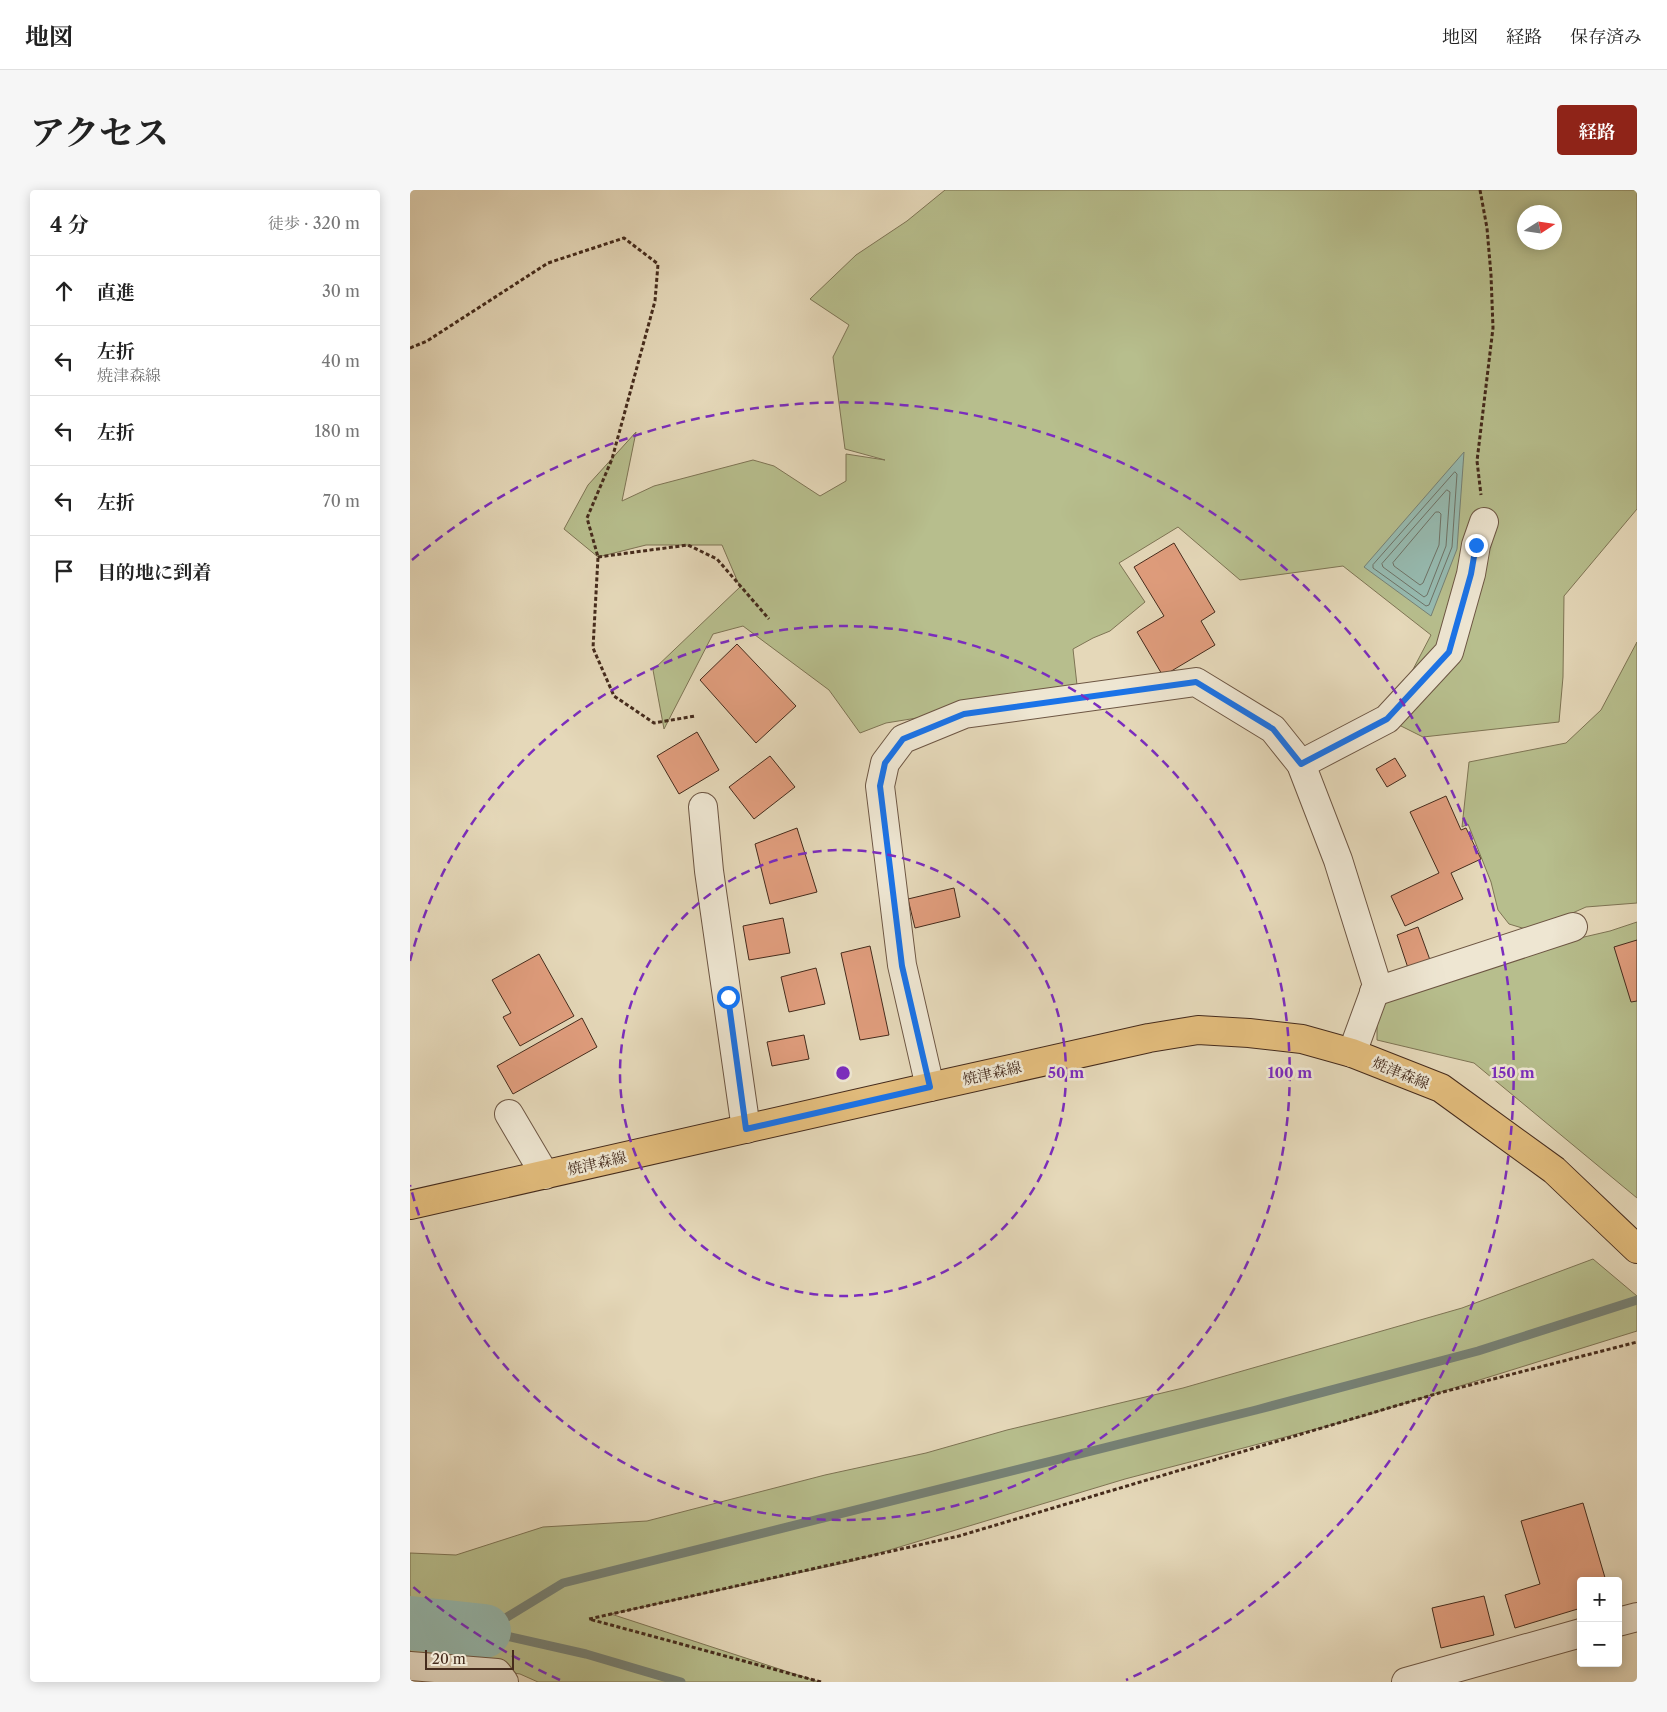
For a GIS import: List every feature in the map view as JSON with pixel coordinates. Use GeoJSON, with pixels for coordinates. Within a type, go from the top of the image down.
{"type":"FeatureCollection","features":[{"type":"Feature","properties":{"kind":"main road","name":"焼津森線"},"geometry":{"type":"LineString","coordinates":[[410,1205],[1149,1038],[1198,1030],[1302,1039],[1352,1053],[1441,1088],[1554,1170],[1637,1249]]}},
{"type":"Feature","properties":{"kind":"street"},"geometry":{"type":"LineString","coordinates":[[1301,764],[1387,719],[1449,652],[1471,574],[1476,545],[1484,522]]}},
{"type":"Feature","properties":{"kind":"street"},"geometry":{"type":"LineString","coordinates":[[930,1087],[902,966],[880,786],[885,763],[903,739],[964,714],[1196,682],[1273,729],[1301,764],[1338,860],[1377,985],[1352,1053]]}},
{"type":"Feature","properties":{"kind":"street"},"geometry":{"type":"LineString","coordinates":[[702,807],[709,871],[746,1129]]}},
{"type":"Feature","properties":{"kind":"street"},"geometry":{"type":"LineString","coordinates":[[1374,992],[1573,927]]}},
{"type":"Feature","properties":{"kind":"street"},"geometry":{"type":"LineString","coordinates":[[509,1114],[545,1175]]}},
{"type":"Feature","properties":{"kind":"street"},"geometry":{"type":"LineString","coordinates":[[1622,1621],[1637,1617]]}},
{"type":"Feature","properties":{"kind":"street"},"geometry":{"type":"LineString","coordinates":[[1406,1682],[1577,1634]]}},
{"type":"Feature","properties":{"kind":"street"},"geometry":{"type":"LineString","coordinates":[[410,1666],[497,1673],[504,1682]]}},
{"type":"Feature","properties":{"kind":"path"},"geometry":{"type":"LineString","coordinates":[[1480,190],[1488,237],[1493,328],[1477,461],[1484,522]]}},
{"type":"Feature","properties":{"kind":"path"},"geometry":{"type":"LineString","coordinates":[[410,348],[427,341],[548,263],[624,238],[658,264],[655,301],[612,459],[587,518],[598,557],[593,648],[614,696],[654,723],[695,716]]}},
{"type":"Feature","properties":{"kind":"path"},"geometry":{"type":"LineString","coordinates":[[598,557],[688,545],[716,559],[770,619]]}},
{"type":"Feature","properties":{"kind":"path"},"geometry":{"type":"LineString","coordinates":[[821,1682],[589,1619],[959,1536],[1439,1394],[1637,1342]]}},
{"type":"Feature","properties":{"kind":"green space"},"geometry":{"type":"Polygon","coordinates":[[[945,190],[1637,190],[1637,509],[1564,596],[1563,677],[1559,722],[1423,737],[1387,719],[1431,635],[1343,566],[1240,580],[1178,527],[1119,563],[1145,602],[1110,631],[1073,649],[1077,685],[886,723],[860,733],[829,690],[743,626],[713,634],[664,729],[653,670],[740,587],[722,545],[646,545],[598,557],[564,529],[588,485],[636,432],[622,501],[654,486],[753,460],[774,466],[820,496],[846,481],[846,454],[885,460],[845,449],[833,357],[849,325],[810,299],[856,255],[907,221],[945,190]]]}},
{"type":"Feature","properties":{"kind":"green space"},"geometry":{"type":"Polygon","coordinates":[[[1637,642],[1637,903],[1586,907],[1532,931],[1509,924],[1498,910],[1491,882],[1468,824],[1462,827],[1469,762],[1566,743],[1601,710],[1637,642]]]}},
{"type":"Feature","properties":{"kind":"green space"},"geometry":{"type":"Polygon","coordinates":[[[1637,922],[1637,1198],[1474,1063],[1377,1040],[1377,985],[1610,931],[1637,922]]]}},
{"type":"Feature","properties":{"kind":"green space"},"geometry":{"type":"Polygon","coordinates":[[[1593,1259],[1637,1296],[1637,1331],[1354,1419],[1125,1479],[853,1561],[611,1614],[819,1682],[538,1682],[520,1674],[410,1657],[410,1553],[456,1555],[543,1527],[647,1521],[825,1475],[926,1453],[1007,1430],[1183,1388],[1462,1308],[1593,1259]]]}},
{"type":"Feature","properties":{"kind":"water"},"geometry":{"type":"Polygon","coordinates":[[[1464,452],[1457,549],[1431,616],[1364,567],[1464,452]]]}},
{"type":"Feature","properties":{"kind":"building"},"geometry":{"type":"Polygon","coordinates":[[[1174,543],[1215,612],[1201,621],[1215,645],[1163,676],[1137,632],[1164,616],[1134,567],[1174,543]]]}},
{"type":"Feature","properties":{"kind":"building"},"geometry":{"type":"Polygon","coordinates":[[[737,644],[796,706],[756,743],[700,680],[737,644]]]}},
{"type":"Feature","properties":{"kind":"building"},"geometry":{"type":"Polygon","coordinates":[[[697,732],[719,770],[679,794],[657,756],[697,732]]]}},
{"type":"Feature","properties":{"kind":"building"},"geometry":{"type":"Polygon","coordinates":[[[770,756],[795,787],[754,819],[729,787],[770,756]]]}},
{"type":"Feature","properties":{"kind":"building"},"geometry":{"type":"Polygon","coordinates":[[[1395,758],[1406,776],[1387,787],[1376,769],[1395,758]]]}},
{"type":"Feature","properties":{"kind":"building"},"geometry":{"type":"Polygon","coordinates":[[[1446,796],[1461,830],[1466,828],[1481,859],[1451,873],[1463,899],[1405,926],[1391,896],[1439,873],[1410,812],[1446,796]]]}},
{"type":"Feature","properties":{"kind":"building"},"geometry":{"type":"Polygon","coordinates":[[[797,828],[817,892],[770,904],[755,844],[797,828]]]}},
{"type":"Feature","properties":{"kind":"building"},"geometry":{"type":"Polygon","coordinates":[[[954,888],[960,917],[915,928],[908,899],[954,888]]]}},
{"type":"Feature","properties":{"kind":"building"},"geometry":{"type":"Polygon","coordinates":[[[783,918],[790,953],[749,960],[743,926],[783,918]]]}},
{"type":"Feature","properties":{"kind":"building"},"geometry":{"type":"Polygon","coordinates":[[[1418,927],[1430,960],[1408,968],[1397,935],[1418,927]]]}},
{"type":"Feature","properties":{"kind":"building"},"geometry":{"type":"Polygon","coordinates":[[[1637,940],[1637,1001],[1631,1002],[1614,947],[1637,940]]]}},
{"type":"Feature","properties":{"kind":"building"},"geometry":{"type":"Polygon","coordinates":[[[870,946],[889,1035],[860,1040],[841,953],[870,946]]]}},
{"type":"Feature","properties":{"kind":"building"},"geometry":{"type":"Polygon","coordinates":[[[539,954],[574,1016],[520,1046],[503,1017],[511,1013],[492,980],[539,954]]]}},
{"type":"Feature","properties":{"kind":"building"},"geometry":{"type":"Polygon","coordinates":[[[816,968],[825,1004],[789,1012],[781,977],[816,968]]]}},
{"type":"Feature","properties":{"kind":"building"},"geometry":{"type":"Polygon","coordinates":[[[582,1018],[597,1047],[513,1094],[497,1066],[582,1018]]]}},
{"type":"Feature","properties":{"kind":"building"},"geometry":{"type":"Polygon","coordinates":[[[804,1035],[809,1059],[772,1066],[767,1042],[804,1035]]]}},
{"type":"Feature","properties":{"kind":"building"},"geometry":{"type":"Polygon","coordinates":[[[1583,1503],[1605,1577],[1577,1577],[1577,1609],[1515,1628],[1505,1595],[1540,1584],[1521,1521],[1583,1503]]]}},
{"type":"Feature","properties":{"kind":"building"},"geometry":{"type":"Polygon","coordinates":[[[1484,1596],[1494,1635],[1441,1648],[1432,1608],[1484,1596]]]}},
{"type":"Feature","properties":{"kind":"waterway"},"geometry":{"type":"LineString","coordinates":[[484,1631],[563,1583],[1256,1410],[1478,1351],[1637,1300]]}},
{"type":"Feature","properties":{"kind":"waterway"},"geometry":{"type":"LineString","coordinates":[[410,1623],[484,1631]]}},
{"type":"Feature","properties":{"kind":"waterway"},"geometry":{"type":"LineString","coordinates":[[484,1631],[586,1654],[681,1682]]}},
{"type":"Feature","properties":{"kind":"route"},"geometry":{"type":"LineString","coordinates":[[728,997],[746,1129],[930,1087],[902,966],[880,786],[885,763],[903,739],[964,714],[1196,682],[1273,729],[1301,764],[1387,719],[1449,652],[1471,574],[1476,545]]}}]}
